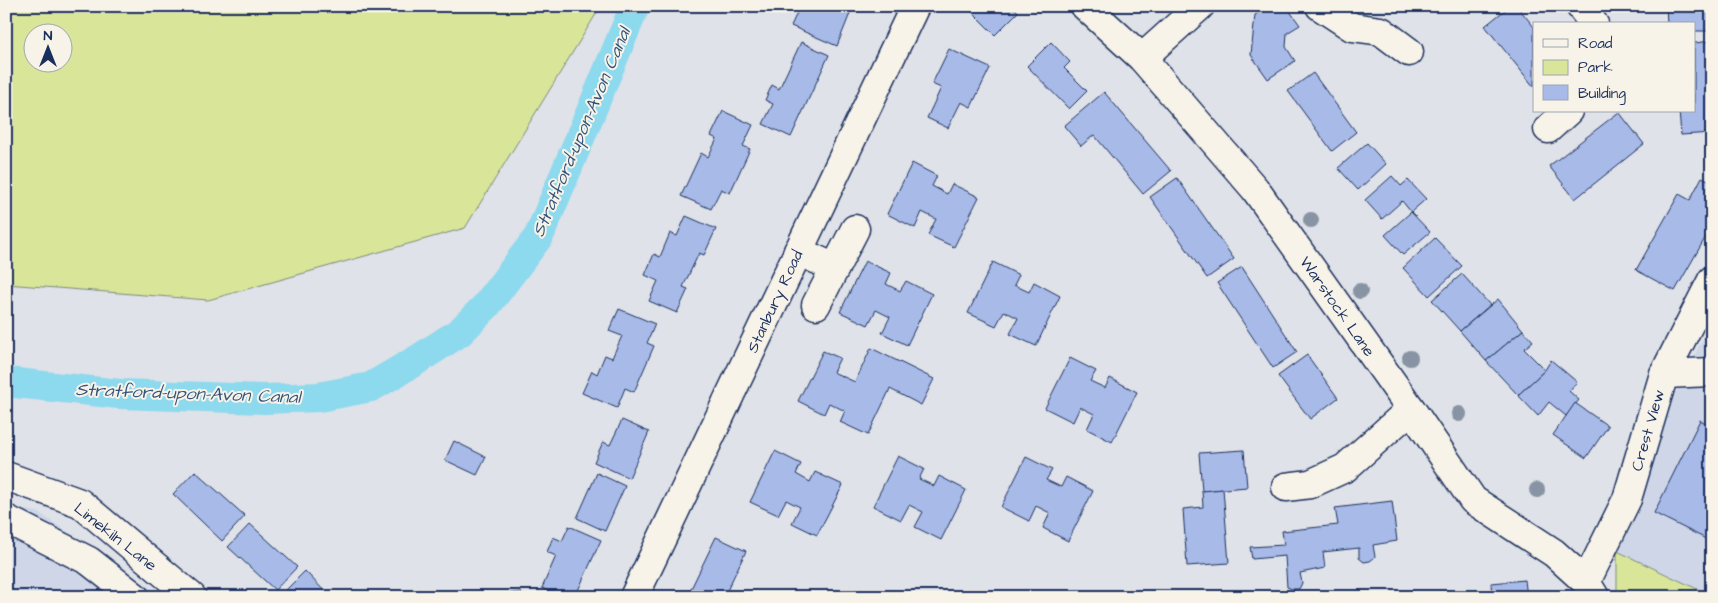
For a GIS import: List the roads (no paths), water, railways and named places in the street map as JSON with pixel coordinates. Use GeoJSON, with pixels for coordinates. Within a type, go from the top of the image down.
{"type":"FeatureCollection","features":[{"type":"Feature","properties":{"kind":"street","name":"Stanbury Road"},"geometry":{"type":"LineString","coordinates":[[634,597],[915,6]]}},
{"type":"Feature","properties":{"kind":"street","name":"Warstock Lane"},"geometry":{"type":"LineString","coordinates":[[1085,6],[1142,58],[1255,189],[1473,500],[1554,553],[1590,589]]}},
{"type":"Feature","properties":{"kind":"street"},"geometry":{"type":"LineString","coordinates":[[1142,58],[1200,6]]}},
{"type":"Feature","properties":{"kind":"street"},"geometry":{"type":"LineString","coordinates":[[1320,6],[1352,27],[1381,31],[1409,52]]}},
{"type":"Feature","properties":{"kind":"street"},"geometry":{"type":"LineString","coordinates":[[1580,6],[1592,22]]}},
{"type":"Feature","properties":{"kind":"street"},"geometry":{"type":"LineString","coordinates":[[1548,129],[1567,112]]}},
{"type":"Feature","properties":{"kind":"street"},"geometry":{"type":"LineString","coordinates":[[816,305],[855,229]]}},
{"type":"Feature","properties":{"kind":"street"},"geometry":{"type":"LineString","coordinates":[[798,251],[835,268]]}},
{"type":"Feature","properties":{"kind":"street","name":"Crest View"},"geometry":{"type":"LineString","coordinates":[[1590,589],[1628,499],[1664,374],[1712,280]]}},
{"type":"Feature","properties":{"kind":"street"},"geometry":{"type":"LineString","coordinates":[[1664,374],[1712,372]]}},
{"type":"Feature","properties":{"kind":"street"},"geometry":{"type":"LineString","coordinates":[[1286,487],[1310,484],[1345,468],[1411,409]]}},
{"type":"Feature","properties":{"kind":"street","name":"Limekiln Lane"},"geometry":{"type":"LineString","coordinates":[[6,476],[80,503],[192,597]]}},
{"type":"Feature","properties":{"kind":"street"},"geometry":{"type":"LineString","coordinates":[[6,519],[89,561],[135,597]]}},
{"type":"Feature","properties":{"kind":"waterway","name":"Stratford-upon-Avon Canal"},"geometry":{"type":"LineString","coordinates":[[6,382],[120,394],[264,399],[319,397],[371,387],[417,360],[460,332],[486,306],[539,236],[635,6]]}}]}
